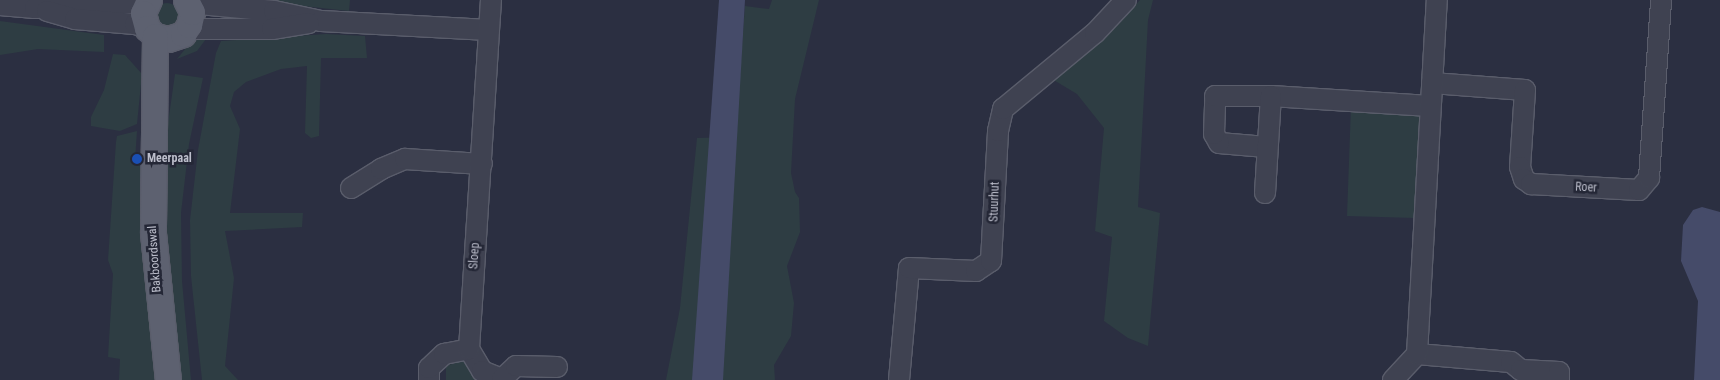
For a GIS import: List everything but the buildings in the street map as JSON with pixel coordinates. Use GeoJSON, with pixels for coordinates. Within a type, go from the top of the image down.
{"type":"FeatureCollection","features":[{"type":"Feature","properties":{"kind":"main road"},"geometry":{"type":"LineString","coordinates":[[148,1],[143,13],[167,32],[192,16],[188,2]]}},
{"type":"Feature","properties":{"kind":"main road","name":"Bakboordswal"},"geometry":{"type":"LineString","coordinates":[[167,32],[156,138],[153,233],[168,380]]}},
{"type":"Feature","properties":{"kind":"street","name":"Sloep"},"geometry":{"type":"LineString","coordinates":[[469,349],[491,0]]}},
{"type":"Feature","properties":{"kind":"street","name":"Stuurhut"},"geometry":{"type":"LineString","coordinates":[[899,380],[909,268],[976,272],[991,261],[998,131],[1003,109],[1095,34],[1126,0]]}},
{"type":"Feature","properties":{"kind":"street"},"geometry":{"type":"LineString","coordinates":[[1393,380],[1417,354],[1437,0]]}},
{"type":"Feature","properties":{"kind":"street","name":"Roer"},"geometry":{"type":"LineString","coordinates":[[1432,83],[1525,90],[1520,167],[1524,178],[1531,184],[1639,190],[1649,178],[1661,0]]}},
{"type":"Feature","properties":{"kind":"street"},"geometry":{"type":"LineString","coordinates":[[0,5],[35,8],[148,1]]}},
{"type":"Feature","properties":{"kind":"street"},"geometry":{"type":"LineString","coordinates":[[188,2],[274,11],[321,21],[489,30]]}},
{"type":"Feature","properties":{"kind":"street"},"geometry":{"type":"LineString","coordinates":[[35,8],[75,20],[135,24],[167,32],[272,29],[321,21]]}},
{"type":"Feature","properties":{"kind":"street"},"geometry":{"type":"LineString","coordinates":[[1266,147],[1219,143],[1213,128],[1214,96],[1271,96],[1430,106]]}},
{"type":"Feature","properties":{"kind":"street"},"geometry":{"type":"LineString","coordinates":[[1265,193],[1266,147],[1271,96]]}},
{"type":"Feature","properties":{"kind":"street"},"geometry":{"type":"LineString","coordinates":[[351,188],[382,169],[404,159],[482,164]]}},
{"type":"Feature","properties":{"kind":"street"},"geometry":{"type":"LineString","coordinates":[[429,380],[429,368],[444,354],[469,349],[482,371],[502,379],[516,366],[557,367]]}},
{"type":"Feature","properties":{"kind":"street"},"geometry":{"type":"LineString","coordinates":[[1417,354],[1511,362],[1518,375],[1559,372],[1559,380]]}},
{"type":"Feature","properties":{"kind":"shaded area"},"geometry":{"type":"Polygon","coordinates":[[[247,0],[350,0],[349,11],[247,0]]]}},
{"type":"Feature","properties":{"kind":"shaded area"},"geometry":{"type":"Polygon","coordinates":[[[772,0],[819,0],[795,99],[791,173],[795,192],[799,198],[800,232],[787,266],[794,303],[791,336],[774,365],[775,380],[666,380],[680,308],[697,138],[735,137],[745,6],[769,9],[772,0]]]}},
{"type":"Feature","properties":{"kind":"shaded area"},"geometry":{"type":"Polygon","coordinates":[[[1140,0],[1153,0],[1148,20],[1138,207],[1160,213],[1148,346],[1128,338],[1104,321],[1112,237],[1095,231],[1104,128],[1077,94],[1052,79],[1118,25],[1140,0]]]}},
{"type":"Feature","properties":{"kind":"shaded area"},"geometry":{"type":"Polygon","coordinates":[[[167,3],[176,6],[179,15],[176,24],[167,27],[158,24],[155,15],[158,6],[167,3]]]}},
{"type":"Feature","properties":{"kind":"shaded area"},"geometry":{"type":"Polygon","coordinates":[[[0,21],[104,35],[104,52],[38,49],[0,55],[0,21]]]}},
{"type":"Feature","properties":{"kind":"shaded area"},"geometry":{"type":"Polygon","coordinates":[[[326,34],[365,36],[367,58],[321,58],[319,136],[311,138],[305,133],[307,66],[281,69],[246,82],[234,92],[230,106],[240,129],[230,213],[303,213],[302,227],[225,231],[234,278],[225,366],[238,380],[202,380],[191,276],[190,220],[198,150],[216,53],[221,41],[326,34]]]}},
{"type":"Feature","properties":{"kind":"shaded area"},"geometry":{"type":"Polygon","coordinates":[[[209,35],[197,51],[177,59],[190,43],[209,35]]]}},
{"type":"Feature","properties":{"kind":"shaded area"},"geometry":{"type":"Polygon","coordinates":[[[113,54],[125,55],[142,74],[137,124],[120,131],[91,126],[91,117],[104,90],[113,54]]]}},
{"type":"Feature","properties":{"kind":"shaded area"},"geometry":{"type":"Polygon","coordinates":[[[175,74],[203,78],[189,144],[181,213],[182,281],[191,380],[176,380],[163,236],[166,137],[175,74]]]}},
{"type":"Feature","properties":{"kind":"shaded area"},"geometry":{"type":"Polygon","coordinates":[[[1351,106],[1411,109],[1420,117],[1414,218],[1347,216],[1351,106]]]}},
{"type":"Feature","properties":{"kind":"shaded area"},"geometry":{"type":"Polygon","coordinates":[[[137,131],[135,160],[140,161],[144,190],[160,380],[119,380],[120,359],[108,357],[113,274],[108,260],[116,142],[117,136],[137,131]]]}},
{"type":"Feature","properties":{"kind":"shaded area"},"geometry":{"type":"Polygon","coordinates":[[[464,360],[479,380],[446,380],[446,366],[464,360]]]}},
{"type":"Feature","properties":{"kind":"water"},"geometry":{"type":"Polygon","coordinates":[[[719,0],[745,0],[723,380],[692,380],[719,0]]]}},
{"type":"Feature","properties":{"kind":"water"},"geometry":{"type":"Polygon","coordinates":[[[1702,207],[1720,212],[1720,380],[1694,380],[1698,301],[1681,261],[1683,225],[1693,210],[1702,207]]]}},
{"type":"Feature","properties":{"kind":"place","name":"Meerpaal"},"geometry":{"type":"Point","coordinates":[137,159]}}]}
